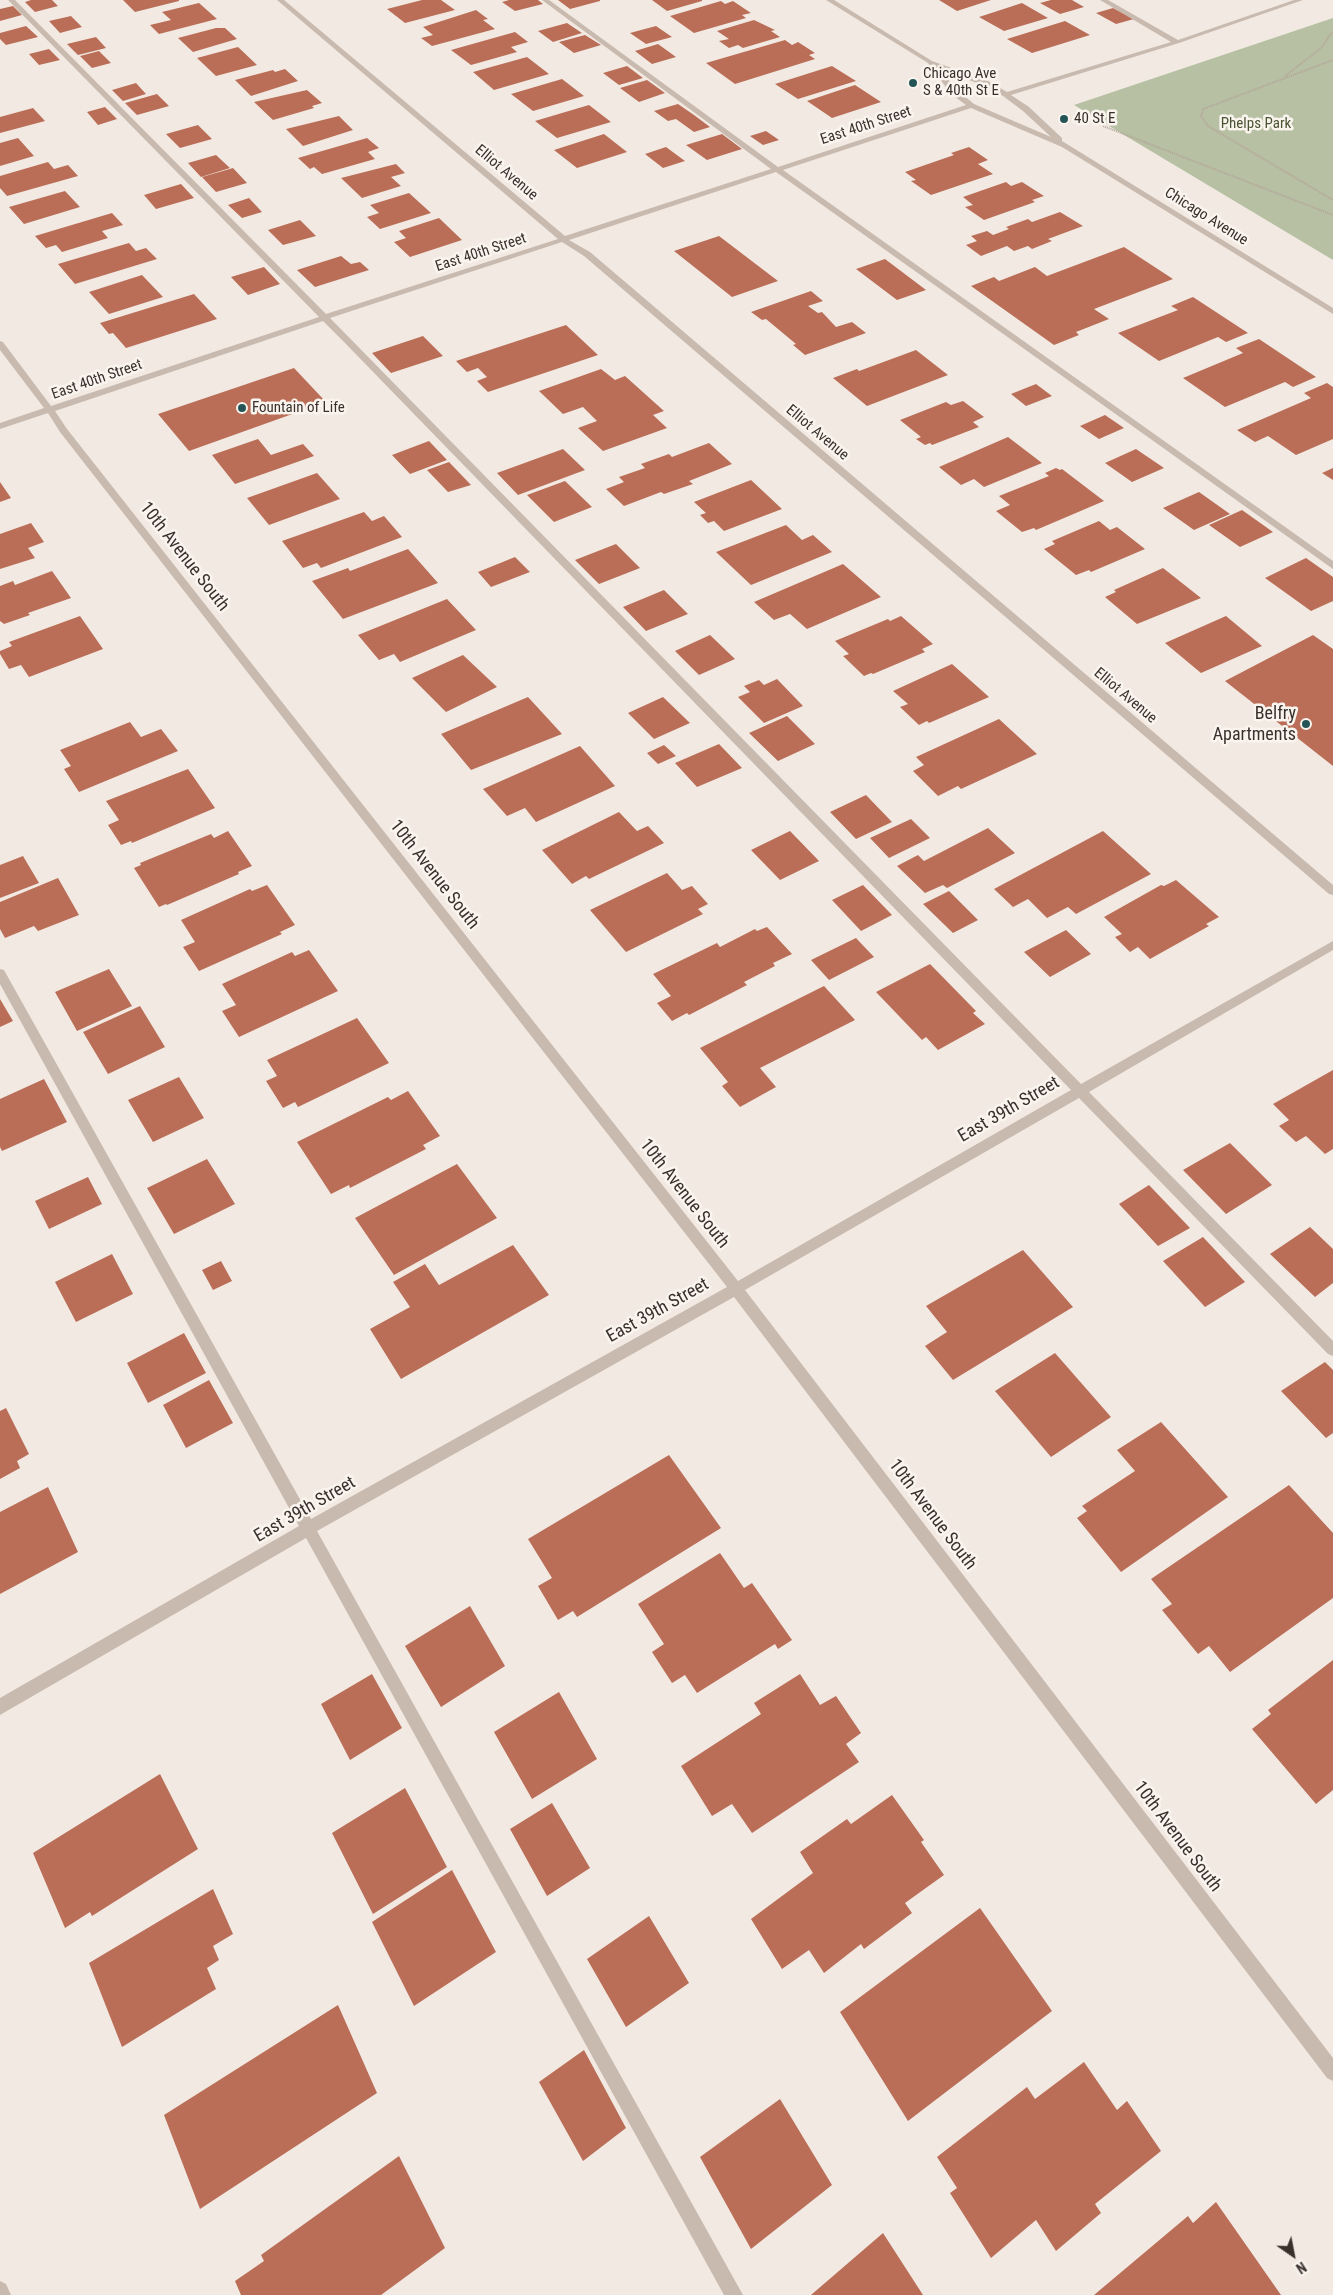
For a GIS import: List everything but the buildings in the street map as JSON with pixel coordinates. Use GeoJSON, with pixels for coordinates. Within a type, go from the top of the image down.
{"type":"FeatureCollection","features":[{"type":"Feature","properties":{"kind":"street"},"geometry":{"type":"LineString","coordinates":[[11,0],[1333,1350]]}},
{"type":"Feature","properties":{"kind":"street","name":"Elliot Avenue"},"geometry":{"type":"LineString","coordinates":[[280,0],[564,240],[587,254],[1333,891]]}},
{"type":"Feature","properties":{"kind":"street"},"geometry":{"type":"LineString","coordinates":[[544,0],[1333,566]]}},
{"type":"Feature","properties":{"kind":"street","name":"Chicago Avenue"},"geometry":{"type":"LineString","coordinates":[[829,0],[930,62],[985,83],[1006,94],[1026,109],[1065,145]]}},
{"type":"Feature","properties":{"kind":"street"},"geometry":{"type":"LineString","coordinates":[[1102,0],[1177,42]]}},
{"type":"Feature","properties":{"kind":"street"},"geometry":{"type":"LineString","coordinates":[[1006,94],[1177,42],[1300,0]]}},
{"type":"Feature","properties":{"kind":"street","name":"Chicago Avenue"},"geometry":{"type":"LineString","coordinates":[[930,62],[954,92],[971,106],[1065,145],[1333,312]]}},
{"type":"Feature","properties":{"kind":"street","name":"East 40th Street"},"geometry":{"type":"LineString","coordinates":[[0,426],[971,106]]}},
{"type":"Feature","properties":{"kind":"street","name":"10th Avenue South"},"geometry":{"type":"LineString","coordinates":[[0,344],[69,438],[736,1289],[1333,2072]]}},
{"type":"Feature","properties":{"kind":"street","name":"East 39th Street"},"geometry":{"type":"LineString","coordinates":[[0,1707],[309,1528],[736,1289],[1333,945]]}},
{"type":"Feature","properties":{"kind":"street"},"geometry":{"type":"LineString","coordinates":[[0,973],[270,1463],[309,1528],[734,2295]]}},
{"type":"Feature","properties":{"kind":"street"},"geometry":{"type":"LineString","coordinates":[[0,2290],[2,2295]]}},
{"type":"Feature","properties":{"kind":"path"},"geometry":{"type":"LineString","coordinates":[[1283,78],[1321,48],[1333,31]]}},
{"type":"Feature","properties":{"kind":"path"},"geometry":{"type":"LineString","coordinates":[[1333,60],[1203,109],[1201,116],[1208,126],[1333,200]]}},
{"type":"Feature","properties":{"kind":"path"},"geometry":{"type":"LineString","coordinates":[[1098,125],[1333,215]]}},
{"type":"Feature","properties":{"kind":"green space","name":"Phelps Park"},"geometry":{"type":"Polygon","coordinates":[[[1333,18],[1333,260],[1074,105],[1333,18]]]}},
{"type":"Feature","properties":{"kind":"place","name":"Chicago Ave S & 40th St E"},"geometry":{"type":"Point","coordinates":[913,83]}},
{"type":"Feature","properties":{"kind":"place","name":"40 St E"},"geometry":{"type":"Point","coordinates":[1064,119]}},
{"type":"Feature","properties":{"kind":"place","name":"Fountain of Life"},"geometry":{"type":"Point","coordinates":[242,408]}},
{"type":"Feature","properties":{"kind":"place","name":"Belfry Apartments"},"geometry":{"type":"Point","coordinates":[1306,724]}}]}
